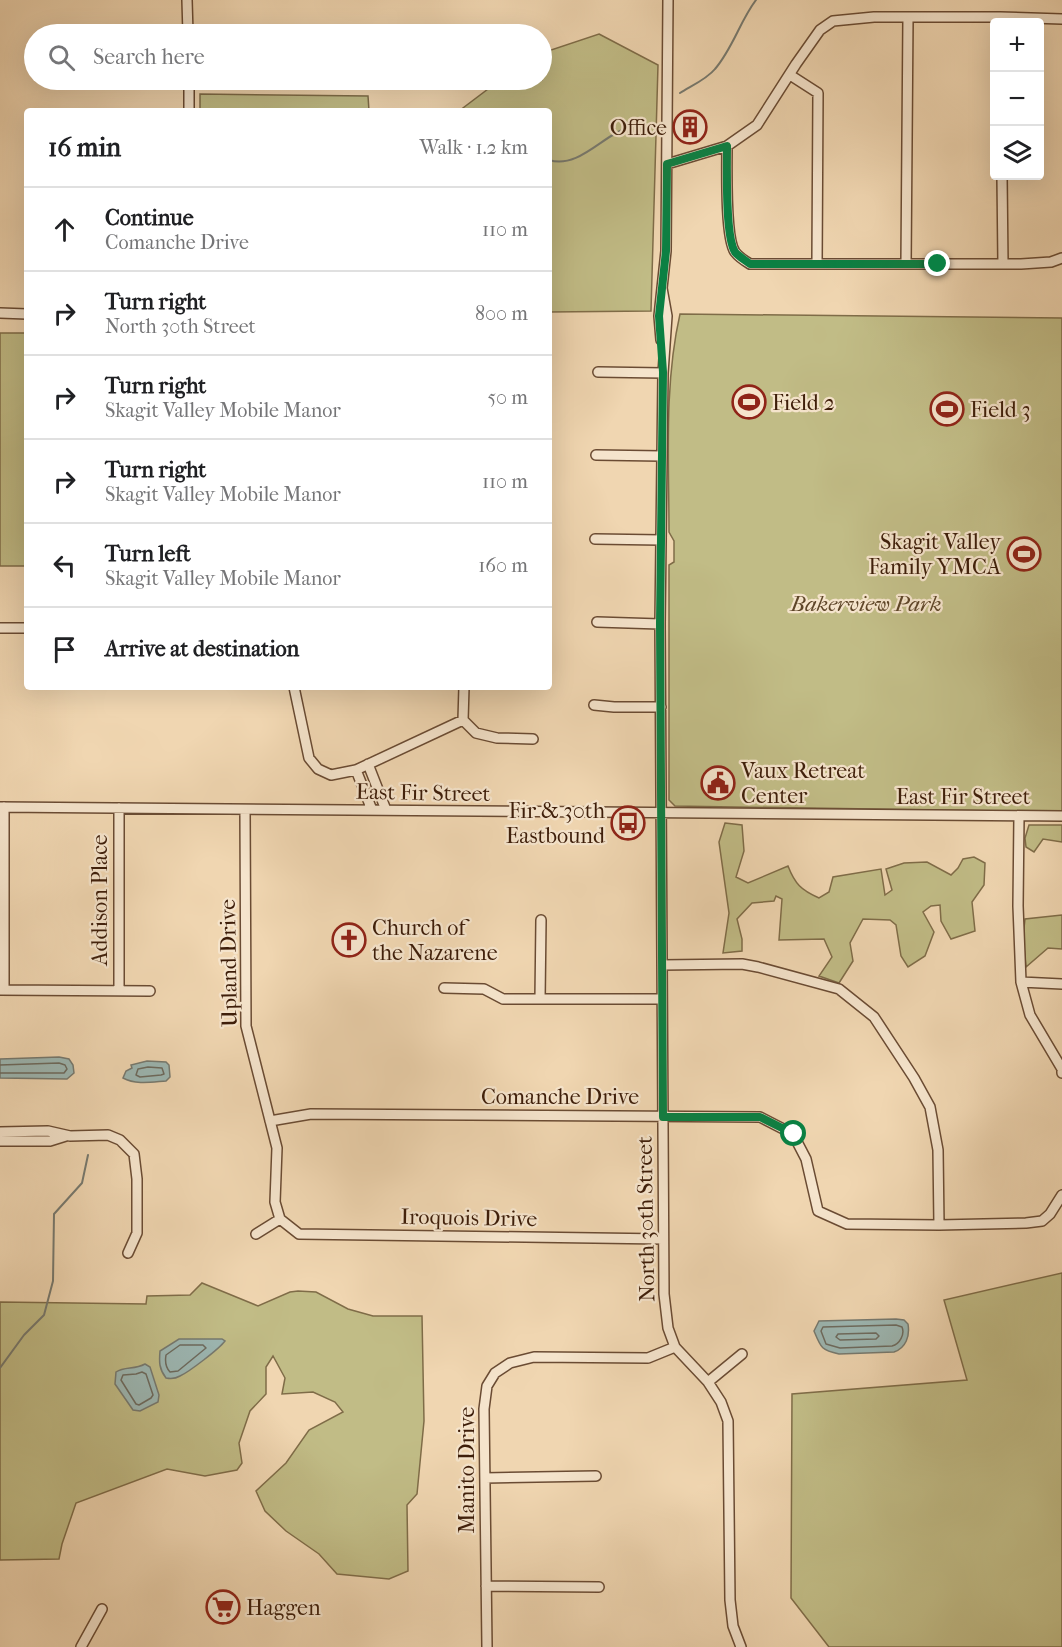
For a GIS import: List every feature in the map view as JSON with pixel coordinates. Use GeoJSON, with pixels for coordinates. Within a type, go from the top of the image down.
{"type":"FeatureCollection","features":[{"type":"Feature","properties":{"kind":"street"},"geometry":{"type":"LineString","coordinates":[[187,0],[188,24]]}},
{"type":"Feature","properties":{"kind":"street","name":"North 30th Street"},"geometry":{"type":"LineString","coordinates":[[668,0],[666,251],[659,316],[663,372],[660,624],[665,1312],[675,1347],[708,1382],[721,1402],[728,1422],[730,1600],[733,1626],[741,1647]]}},
{"type":"Feature","properties":{"kind":"street"},"geometry":{"type":"LineString","coordinates":[[667,164],[727,146],[757,125],[820,30],[833,21],[874,17],[990,20]]}},
{"type":"Feature","properties":{"kind":"street"},"geometry":{"type":"LineString","coordinates":[[906,264],[908,17]]}},
{"type":"Feature","properties":{"kind":"street"},"geometry":{"type":"LineString","coordinates":[[1044,19],[1062,19]]}},
{"type":"Feature","properties":{"kind":"street"},"geometry":{"type":"LineString","coordinates":[[790,75],[818,93],[817,264]]}},
{"type":"Feature","properties":{"kind":"street"},"geometry":{"type":"LineString","coordinates":[[189,90],[189,108]]}},
{"type":"Feature","properties":{"kind":"street"},"geometry":{"type":"LineString","coordinates":[[727,146],[730,238],[735,252],[750,264],[1003,264],[1051,262],[1062,258]]}},
{"type":"Feature","properties":{"kind":"street"},"geometry":{"type":"LineString","coordinates":[[1002,180],[1003,264]]}},
{"type":"Feature","properties":{"kind":"street"},"geometry":{"type":"LineString","coordinates":[[0,314],[24,314]]}},
{"type":"Feature","properties":{"kind":"street"},"geometry":{"type":"LineString","coordinates":[[598,372],[663,372]]}},
{"type":"Feature","properties":{"kind":"street"},"geometry":{"type":"LineString","coordinates":[[596,455],[661,456]]}},
{"type":"Feature","properties":{"kind":"street"},"geometry":{"type":"LineString","coordinates":[[595,538],[661,540]]}},
{"type":"Feature","properties":{"kind":"street"},"geometry":{"type":"LineString","coordinates":[[597,622],[660,624]]}},
{"type":"Feature","properties":{"kind":"street"},"geometry":{"type":"LineString","coordinates":[[0,628],[24,628]]}},
{"type":"Feature","properties":{"kind":"street"},"geometry":{"type":"LineString","coordinates":[[295,690],[309,758],[318,769],[331,776],[356,770],[463,720]]}},
{"type":"Feature","properties":{"kind":"street"},"geometry":{"type":"LineString","coordinates":[[464,690],[463,720],[476,733],[497,738],[533,739]]}},
{"type":"Feature","properties":{"kind":"street"},"geometry":{"type":"LineString","coordinates":[[594,705],[661,707]]}},
{"type":"Feature","properties":{"kind":"street"},"geometry":{"type":"LineString","coordinates":[[368,764],[386,810]]}},
{"type":"Feature","properties":{"kind":"street"},"geometry":{"type":"LineString","coordinates":[[356,770],[372,810]]}},
{"type":"Feature","properties":{"kind":"street"},"geometry":{"type":"LineString","coordinates":[[2,807],[2,990],[150,991]]}},
{"type":"Feature","properties":{"kind":"street","name":"East Fir Street"},"geometry":{"type":"LineString","coordinates":[[2,807],[1062,816]]}},
{"type":"Feature","properties":{"kind":"street","name":"Addison Place"},"geometry":{"type":"LineString","coordinates":[[119,808],[119,991]]}},
{"type":"Feature","properties":{"kind":"street","name":"Upland Drive"},"geometry":{"type":"LineString","coordinates":[[245,810],[246,1026],[277,1148],[275,1202],[280,1219]]}},
{"type":"Feature","properties":{"kind":"street"},"geometry":{"type":"LineString","coordinates":[[1019,816],[1018,906],[1021,982],[1030,1015],[1062,1069],[1062,1073]]}},
{"type":"Feature","properties":{"kind":"street"},"geometry":{"type":"LineString","coordinates":[[540,999],[541,920]]}},
{"type":"Feature","properties":{"kind":"street"},"geometry":{"type":"LineString","coordinates":[[662,965],[742,964],[758,967],[840,989],[874,1017],[930,1107],[938,1150],[939,1225]]}},
{"type":"Feature","properties":{"kind":"street"},"geometry":{"type":"LineString","coordinates":[[1021,982],[1062,984]]}},
{"type":"Feature","properties":{"kind":"street"},"geometry":{"type":"LineString","coordinates":[[444,987],[484,989],[503,999],[662,999]]}},
{"type":"Feature","properties":{"kind":"street","name":"Comanche Drive"},"geometry":{"type":"LineString","coordinates":[[270,1121],[311,1114],[760,1117],[794,1134],[806,1159],[818,1211],[847,1224],[939,1225],[1042,1221],[1050,1214],[1062,1195]]}},
{"type":"Feature","properties":{"kind":"street"},"geometry":{"type":"LineString","coordinates":[[0,1132],[48,1131],[70,1136]]}},
{"type":"Feature","properties":{"kind":"street"},"geometry":{"type":"LineString","coordinates":[[0,1141],[50,1141],[70,1136],[108,1135],[120,1140],[135,1154],[137,1179],[138,1233],[128,1253]]}},
{"type":"Feature","properties":{"kind":"street"},"geometry":{"type":"LineString","coordinates":[[256,1234],[280,1219]]}},
{"type":"Feature","properties":{"kind":"street","name":"Iroquois Drive"},"geometry":{"type":"LineString","coordinates":[[280,1219],[299,1234],[663,1239]]}},
{"type":"Feature","properties":{"kind":"street","name":"Manito Drive"},"geometry":{"type":"LineString","coordinates":[[487,1647],[484,1409],[487,1386],[495,1373],[510,1363],[534,1357],[648,1358],[675,1347]]}},
{"type":"Feature","properties":{"kind":"street"},"geometry":{"type":"LineString","coordinates":[[708,1382],[742,1354]]}},
{"type":"Feature","properties":{"kind":"street"},"geometry":{"type":"LineString","coordinates":[[485,1478],[596,1476]]}},
{"type":"Feature","properties":{"kind":"street"},"geometry":{"type":"LineString","coordinates":[[486,1586],[599,1587]]}},
{"type":"Feature","properties":{"kind":"street"},"geometry":{"type":"LineString","coordinates":[[81,1647],[102,1609]]}},
{"type":"Feature","properties":{"kind":"green space"},"geometry":{"type":"Polygon","coordinates":[[[599,34],[658,65],[651,311],[552,312],[552,108],[463,108],[487,90],[552,90],[552,50],[599,34]]]}},
{"type":"Feature","properties":{"kind":"green space"},"geometry":{"type":"Polygon","coordinates":[[[200,94],[368,96],[369,108],[200,108],[200,94]]]}},
{"type":"Feature","properties":{"kind":"green space","name":"Bakerview Park"},"geometry":{"type":"Polygon","coordinates":[[[680,314],[1062,318],[1062,812],[675,806],[669,800],[669,565],[674,562],[674,541],[669,532],[668,422],[672,367],[680,314]]]}},
{"type":"Feature","properties":{"kind":"green space"},"geometry":{"type":"Polygon","coordinates":[[[0,333],[24,333],[24,566],[0,566],[0,333]]]}},
{"type":"Feature","properties":{"kind":"green space"},"geometry":{"type":"Polygon","coordinates":[[[725,823],[742,825],[744,851],[736,877],[748,883],[788,866],[799,886],[819,898],[829,892],[833,877],[881,869],[885,895],[892,890],[886,869],[904,863],[927,862],[951,875],[963,859],[974,857],[985,863],[984,885],[972,902],[975,931],[951,939],[941,921],[940,905],[931,906],[923,912],[934,932],[925,956],[908,967],[901,956],[896,925],[890,920],[863,919],[850,943],[853,961],[839,983],[819,976],[832,957],[824,939],[779,940],[782,899],[776,896],[774,901],[752,903],[737,919],[742,939],[742,951],[723,953],[729,913],[719,842],[725,823]]]}},
{"type":"Feature","properties":{"kind":"green space"},"geometry":{"type":"Polygon","coordinates":[[[1029,825],[1062,825],[1062,842],[1043,839],[1034,852],[1026,847],[1025,838],[1029,825]]]}},
{"type":"Feature","properties":{"kind":"green space"},"geometry":{"type":"Polygon","coordinates":[[[1062,915],[1062,949],[1048,948],[1026,967],[1023,937],[1025,919],[1062,915]]]}},
{"type":"Feature","properties":{"kind":"green space"},"geometry":{"type":"Polygon","coordinates":[[[1062,1273],[1062,1647],[829,1647],[791,1598],[792,1394],[967,1380],[944,1300],[1062,1273]]]}},
{"type":"Feature","properties":{"kind":"green space"},"geometry":{"type":"Polygon","coordinates":[[[202,1283],[258,1306],[290,1292],[316,1292],[348,1309],[373,1316],[422,1316],[424,1421],[417,1494],[407,1505],[408,1571],[389,1579],[337,1574],[319,1554],[286,1531],[265,1511],[256,1491],[286,1463],[309,1430],[343,1412],[335,1402],[313,1392],[282,1394],[285,1378],[273,1356],[266,1367],[266,1394],[250,1411],[239,1443],[242,1463],[237,1470],[205,1476],[167,1469],[76,1503],[59,1559],[0,1560],[0,1302],[146,1304],[147,1296],[190,1295],[202,1283]]]}},
{"type":"Feature","properties":{"kind":"water"},"geometry":{"type":"Polygon","coordinates":[[[59,1057],[69,1059],[73,1065],[74,1073],[67,1079],[0,1078],[0,1059],[59,1057]]]}},
{"type":"Feature","properties":{"kind":"water"},"geometry":{"type":"Polygon","coordinates":[[[147,1061],[166,1062],[169,1065],[170,1077],[166,1081],[144,1082],[133,1082],[123,1078],[126,1071],[132,1068],[131,1065],[147,1061]]]}},
{"type":"Feature","properties":{"kind":"water"},"geometry":{"type":"Polygon","coordinates":[[[904,1320],[908,1324],[908,1333],[904,1345],[894,1352],[833,1353],[822,1347],[814,1331],[819,1321],[904,1320]]]}},
{"type":"Feature","properties":{"kind":"water"},"geometry":{"type":"Polygon","coordinates":[[[179,1339],[222,1339],[225,1341],[184,1374],[171,1379],[166,1378],[160,1365],[160,1351],[179,1339]]]}},
{"type":"Feature","properties":{"kind":"water"},"geometry":{"type":"Polygon","coordinates":[[[145,1364],[150,1367],[159,1395],[158,1402],[140,1411],[133,1410],[115,1384],[116,1372],[145,1364]]]}},
{"type":"Feature","properties":{"kind":"waterway"},"geometry":{"type":"LineString","coordinates":[[680,93],[712,73],[727,52],[756,0]]}},
{"type":"Feature","properties":{"kind":"waterway"},"geometry":{"type":"LineString","coordinates":[[552,161],[558,162],[576,158],[616,133],[643,122]]}},
{"type":"Feature","properties":{"kind":"waterway"},"geometry":{"type":"LineString","coordinates":[[0,1368],[24,1335],[44,1315],[53,1281],[54,1214],[82,1183],[88,1155]]}},
{"type":"Feature","properties":{"kind":"place","name":"Office"},"geometry":{"type":"Point","coordinates":[690,127]}},
{"type":"Feature","properties":{"kind":"place","name":"Field 2"},"geometry":{"type":"Point","coordinates":[749,402]}},
{"type":"Feature","properties":{"kind":"place","name":"Field 3"},"geometry":{"type":"Point","coordinates":[947,409]}},
{"type":"Feature","properties":{"kind":"place","name":"Skagit Valley Family YMCA"},"geometry":{"type":"Point","coordinates":[1024,554]}},
{"type":"Feature","properties":{"kind":"place","name":"Vaux Retreat Center"},"geometry":{"type":"Point","coordinates":[718,783]}},
{"type":"Feature","properties":{"kind":"place","name":"Fir & 30th Eastbound"},"geometry":{"type":"Point","coordinates":[628,823]}},
{"type":"Feature","properties":{"kind":"place","name":"Church of the Nazarene"},"geometry":{"type":"Point","coordinates":[349,940]}},
{"type":"Feature","properties":{"kind":"place","name":"Haggen"},"geometry":{"type":"Point","coordinates":[223,1607]}},
{"type":"Feature","properties":{"kind":"route"},"geometry":{"type":"LineString","coordinates":[[794,1134],[760,1117],[663,1117],[660,624],[663,372],[659,316],[666,251],[667,164],[727,146],[730,238],[735,252],[750,264],[938,264]]}}]}
